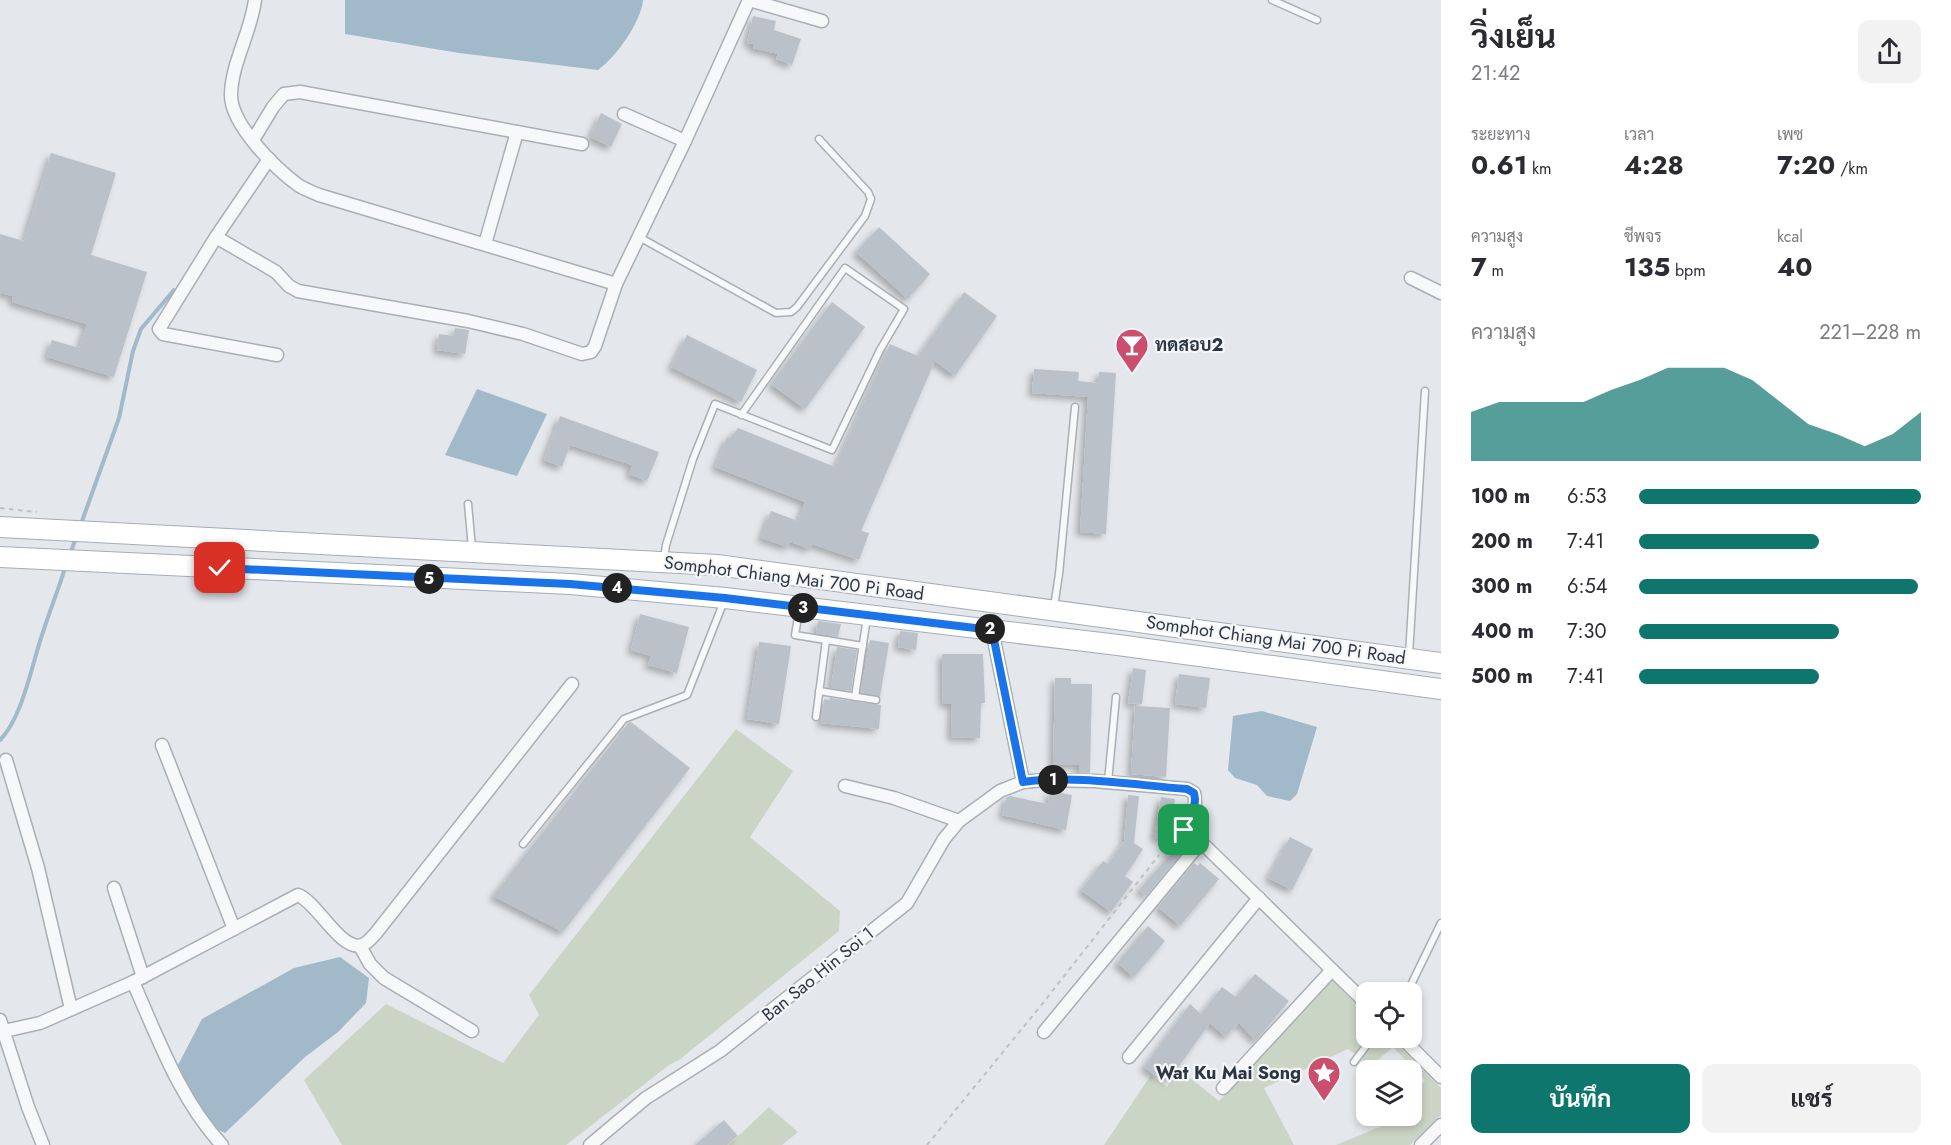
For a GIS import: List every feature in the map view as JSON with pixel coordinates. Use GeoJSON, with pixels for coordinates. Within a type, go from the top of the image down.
{"type":"FeatureCollection","features":[{"type":"Feature","properties":{"kind":"main road","name":"Somphot Chiang Mai 700 Pi Road"},"geometry":{"type":"LineString","coordinates":[[0,527],[717,565],[1441,663]]}},
{"type":"Feature","properties":{"kind":"main road","name":"Somphot Chiang Mai 700 Pi Road"},"geometry":{"type":"LineString","coordinates":[[0,558],[570,584],[725,598],[992,630],[1441,689]]}},
{"type":"Feature","properties":{"kind":"street"},"geometry":{"type":"LineString","coordinates":[[255,0],[234,78],[231,95],[232,108],[238,122],[269,159],[299,186],[319,195],[616,284]]}},
{"type":"Feature","properties":{"kind":"street"},"geometry":{"type":"LineString","coordinates":[[216,237],[276,272],[289,286],[298,291],[479,324],[523,334],[582,354],[591,352],[616,284],[685,141],[749,0],[822,21]]}},
{"type":"Feature","properties":{"kind":"street"},"geometry":{"type":"LineString","coordinates":[[253,140],[273,107],[284,94],[291,92],[582,144]]}},
{"type":"Feature","properties":{"kind":"street"},"geometry":{"type":"LineString","coordinates":[[624,114],[685,141]]}},
{"type":"Feature","properties":{"kind":"street"},"geometry":{"type":"LineString","coordinates":[[486,244],[517,132]]}},
{"type":"Feature","properties":{"kind":"street"},"geometry":{"type":"LineString","coordinates":[[269,159],[216,237],[159,329],[163,334],[278,354]]}},
{"type":"Feature","properties":{"kind":"street"},"geometry":{"type":"LineString","coordinates":[[1411,278],[1441,292]]}},
{"type":"Feature","properties":{"kind":"street"},"geometry":{"type":"LineString","coordinates":[[992,630],[1023,782],[1043,780],[1108,782],[1187,789],[1194,793],[1192,830],[1201,842],[1356,993]]}},
{"type":"Feature","properties":{"kind":"street"},"geometry":{"type":"LineString","coordinates":[[43,1145],[1,1028],[40,1023],[71,1010],[138,980],[300,895],[343,939],[351,945],[365,944],[572,684]]}},
{"type":"Feature","properties":{"kind":"street"},"geometry":{"type":"LineString","coordinates":[[162,745],[234,929]]}},
{"type":"Feature","properties":{"kind":"street"},"geometry":{"type":"LineString","coordinates":[[6,760],[38,868],[71,1010]]}},
{"type":"Feature","properties":{"kind":"street","name":"Ban Sao Hin Soi 1"},"geometry":{"type":"LineString","coordinates":[[590,1145],[646,1098],[720,1051],[906,903],[931,858],[959,821],[1000,791],[1023,782]]}},
{"type":"Feature","properties":{"kind":"street"},"geometry":{"type":"LineString","coordinates":[[845,786],[894,798],[959,821]]}},
{"type":"Feature","properties":{"kind":"street"},"geometry":{"type":"LineString","coordinates":[[1166,845],[1178,833],[1192,830]]}},
{"type":"Feature","properties":{"kind":"street"},"geometry":{"type":"LineString","coordinates":[[1044,1032],[1201,842]]}},
{"type":"Feature","properties":{"kind":"street"},"geometry":{"type":"LineString","coordinates":[[114,888],[138,980],[179,1085],[208,1130],[222,1145]]}},
{"type":"Feature","properties":{"kind":"street"},"geometry":{"type":"LineString","coordinates":[[1130,1057],[1259,898]]}},
{"type":"Feature","properties":{"kind":"street"},"geometry":{"type":"LineString","coordinates":[[360,946],[370,964],[384,978],[472,1031]]}},
{"type":"Feature","properties":{"kind":"street"},"geometry":{"type":"LineString","coordinates":[[1223,1089],[1332,969]]}},
{"type":"Feature","properties":{"kind":"street"},"geometry":{"type":"LineString","coordinates":[[1412,1048],[1441,1077]]}},
{"type":"Feature","properties":{"kind":"street"},"geometry":{"type":"LineString","coordinates":[[1421,1145],[1441,1125]]}},
{"type":"Feature","properties":{"kind":"lane"},"geometry":{"type":"LineString","coordinates":[[1272,0],[1317,20]]}},
{"type":"Feature","properties":{"kind":"lane"},"geometry":{"type":"LineString","coordinates":[[639,237],[776,313],[791,312],[865,216],[871,199],[868,192],[819,139]]}},
{"type":"Feature","properties":{"kind":"lane"},"geometry":{"type":"LineString","coordinates":[[664,562],[666,544],[690,470],[715,405],[741,415],[832,450],[880,350],[904,309],[845,268],[741,415]]}},
{"type":"Feature","properties":{"kind":"lane"},"geometry":{"type":"LineString","coordinates":[[1409,658],[1425,391]]}},
{"type":"Feature","properties":{"kind":"lane"},"geometry":{"type":"LineString","coordinates":[[1054,610],[1075,407]]}},
{"type":"Feature","properties":{"kind":"lane"},"geometry":{"type":"LineString","coordinates":[[468,504],[472,552]]}},
{"type":"Feature","properties":{"kind":"lane"},"geometry":{"type":"LineString","coordinates":[[523,844],[624,719],[687,695],[725,598]]}},
{"type":"Feature","properties":{"kind":"lane"},"geometry":{"type":"LineString","coordinates":[[799,608],[795,635],[863,646]]}},
{"type":"Feature","properties":{"kind":"lane"},"geometry":{"type":"LineString","coordinates":[[855,697],[867,616]]}},
{"type":"Feature","properties":{"kind":"lane"},"geometry":{"type":"LineString","coordinates":[[816,717],[826,640]]}},
{"type":"Feature","properties":{"kind":"lane"},"geometry":{"type":"LineString","coordinates":[[819,691],[876,700]]}},
{"type":"Feature","properties":{"kind":"lane"},"geometry":{"type":"LineString","coordinates":[[1108,782],[1116,697]]}},
{"type":"Feature","properties":{"kind":"lane"},"geometry":{"type":"LineString","coordinates":[[1412,982],[1441,923]]}},
{"type":"Feature","properties":{"kind":"lane"},"geometry":{"type":"LineString","coordinates":[[1354,1062],[1364,1048]]}},
{"type":"Feature","properties":{"kind":"path"},"geometry":{"type":"LineString","coordinates":[[0,508],[42,512]]}},
{"type":"Feature","properties":{"kind":"path"},"geometry":{"type":"LineString","coordinates":[[927,1145],[1043,1004],[1166,845]]}},
{"type":"Feature","properties":{"kind":"green space"},"geometry":{"type":"Polygon","coordinates":[[[736,729],[793,771],[750,837],[840,911],[839,931],[679,1060],[669,1065],[566,1145],[342,1145],[304,1080],[386,1004],[503,1063],[539,1015],[529,995],[736,729]]]}},
{"type":"Feature","properties":{"kind":"green space"},"geometry":{"type":"Polygon","coordinates":[[[1332,979],[1356,1004],[1356,1048],[1392,1048],[1378,1060],[1363,1060],[1348,1049],[1264,1088],[1294,1145],[1104,1145],[1151,1075],[1167,1087],[1179,1069],[1219,1101],[1332,979]]]}},
{"type":"Feature","properties":{"kind":"green space"},"geometry":{"type":"Polygon","coordinates":[[[1394,1048],[1401,1048],[1413,1060],[1406,1060],[1394,1048]]]}},
{"type":"Feature","properties":{"kind":"green space"},"geometry":{"type":"Polygon","coordinates":[[[1422,1069],[1441,1088],[1441,1115],[1410,1145],[1336,1145],[1382,1126],[1422,1126],[1422,1083],[1425,1080],[1422,1077],[1422,1069]]]}},
{"type":"Feature","properties":{"kind":"green space"},"geometry":{"type":"Polygon","coordinates":[[[769,1107],[798,1132],[782,1145],[729,1145],[769,1107]]]}},
{"type":"Feature","properties":{"kind":"water"},"geometry":{"type":"Polygon","coordinates":[[[345,0],[643,0],[633,28],[612,57],[598,70],[459,53],[345,34],[345,0]]]}},
{"type":"Feature","properties":{"kind":"water"},"geometry":{"type":"Polygon","coordinates":[[[477,389],[547,414],[517,476],[445,455],[477,389]]]}},
{"type":"Feature","properties":{"kind":"water"},"geometry":{"type":"Polygon","coordinates":[[[1262,711],[1317,727],[1297,794],[1290,801],[1267,796],[1257,785],[1235,778],[1228,770],[1233,716],[1262,711]]]}},
{"type":"Feature","properties":{"kind":"water"},"geometry":{"type":"Polygon","coordinates":[[[340,957],[369,978],[366,1003],[338,1032],[305,1057],[225,1133],[208,1125],[178,1065],[202,1019],[294,968],[340,957]]]}},
{"type":"Feature","properties":{"kind":"building"},"geometry":{"type":"Polygon","coordinates":[[[753,16],[776,21],[774,30],[801,39],[792,65],[776,59],[778,54],[753,48],[754,44],[747,43],[753,16]]]}},
{"type":"Feature","properties":{"kind":"building"},"geometry":{"type":"Polygon","coordinates":[[[601,113],[622,124],[611,147],[590,137],[601,113]]]}},
{"type":"Feature","properties":{"kind":"building"},"geometry":{"type":"Polygon","coordinates":[[[51,153],[116,173],[91,255],[147,272],[114,377],[47,357],[52,340],[79,348],[87,324],[12,302],[13,296],[0,293],[0,234],[24,241],[51,153]]]}},
{"type":"Feature","properties":{"kind":"building"},"geometry":{"type":"Polygon","coordinates":[[[879,227],[930,274],[908,299],[856,252],[879,227]]]}},
{"type":"Feature","properties":{"kind":"building"},"geometry":{"type":"Polygon","coordinates":[[[964,292],[997,316],[955,376],[935,361],[861,531],[869,533],[859,560],[812,544],[810,549],[790,542],[788,547],[761,538],[771,511],[798,521],[805,502],[715,467],[727,437],[730,438],[738,428],[835,467],[890,344],[918,356],[964,292]]]}},
{"type":"Feature","properties":{"kind":"building"},"geometry":{"type":"Polygon","coordinates":[[[832,302],[865,327],[805,409],[771,384],[832,302]]]}},
{"type":"Feature","properties":{"kind":"building"},"geometry":{"type":"Polygon","coordinates":[[[455,328],[469,330],[465,354],[437,350],[439,334],[453,336],[455,328]]]}},
{"type":"Feature","properties":{"kind":"building"},"geometry":{"type":"Polygon","coordinates":[[[687,335],[757,370],[741,402],[671,367],[687,335]]]}},
{"type":"Feature","properties":{"kind":"building"},"geometry":{"type":"Polygon","coordinates":[[[1034,369],[1079,372],[1078,381],[1098,383],[1099,372],[1116,373],[1106,534],[1080,532],[1088,397],[1032,393],[1034,369]]]}},
{"type":"Feature","properties":{"kind":"building"},"geometry":{"type":"Polygon","coordinates":[[[560,416],[659,452],[647,481],[629,474],[632,465],[570,445],[562,467],[544,460],[560,416]]]}},
{"type":"Feature","properties":{"kind":"building"},"geometry":{"type":"Polygon","coordinates":[[[640,614],[689,627],[677,673],[648,665],[651,656],[631,650],[640,614]]]}},
{"type":"Feature","properties":{"kind":"building"},"geometry":{"type":"Polygon","coordinates":[[[818,621],[841,624],[838,637],[816,633],[818,621]]]}},
{"type":"Feature","properties":{"kind":"building"},"geometry":{"type":"Polygon","coordinates":[[[900,631],[918,633],[916,650],[898,647],[900,631]]]}},
{"type":"Feature","properties":{"kind":"building"},"geometry":{"type":"Polygon","coordinates":[[[870,640],[889,643],[880,697],[861,692],[870,640]]]}},
{"type":"Feature","properties":{"kind":"building"},"geometry":{"type":"Polygon","coordinates":[[[759,642],[791,646],[779,724],[747,719],[759,642]]]}},
{"type":"Feature","properties":{"kind":"building"},"geometry":{"type":"Polygon","coordinates":[[[837,647],[857,650],[851,691],[831,688],[837,647]]]}},
{"type":"Feature","properties":{"kind":"building"},"geometry":{"type":"Polygon","coordinates":[[[942,654],[983,654],[985,703],[981,703],[980,738],[951,737],[952,704],[943,704],[942,654]]]}},
{"type":"Feature","properties":{"kind":"building"},"geometry":{"type":"Polygon","coordinates":[[[1133,668],[1146,670],[1142,704],[1128,703],[1133,668]]]}},
{"type":"Feature","properties":{"kind":"building"},"geometry":{"type":"Polygon","coordinates":[[[1179,674],[1210,678],[1206,708],[1175,704],[1179,674]]]}},
{"type":"Feature","properties":{"kind":"building"},"geometry":{"type":"Polygon","coordinates":[[[1055,678],[1071,678],[1071,684],[1092,684],[1090,773],[1079,772],[1079,765],[1053,765],[1055,678]]]}},
{"type":"Feature","properties":{"kind":"building"},"geometry":{"type":"Polygon","coordinates":[[[830,698],[881,705],[879,729],[821,723],[824,699],[829,700],[830,698]]]}},
{"type":"Feature","properties":{"kind":"building"},"geometry":{"type":"Polygon","coordinates":[[[1135,706],[1170,708],[1166,777],[1131,774],[1135,706]]]}},
{"type":"Feature","properties":{"kind":"building"},"geometry":{"type":"Polygon","coordinates":[[[631,722],[690,768],[563,932],[493,896],[628,723],[631,722]]]}},
{"type":"Feature","properties":{"kind":"building"},"geometry":{"type":"Polygon","coordinates":[[[1050,791],[1072,795],[1066,830],[1002,815],[1006,798],[1010,796],[1048,804],[1050,791]]]}},
{"type":"Feature","properties":{"kind":"building"},"geometry":{"type":"Polygon","coordinates":[[[1128,795],[1139,796],[1134,843],[1143,849],[1125,876],[1133,882],[1111,912],[1081,890],[1103,861],[1108,864],[1124,841],[1128,795]]]}},
{"type":"Feature","properties":{"kind":"building"},"geometry":{"type":"Polygon","coordinates":[[[1161,797],[1175,799],[1170,829],[1161,839],[1154,838],[1161,797]]]}},
{"type":"Feature","properties":{"kind":"building"},"geometry":{"type":"Polygon","coordinates":[[[1290,837],[1313,849],[1292,890],[1268,878],[1290,837]]]}},
{"type":"Feature","properties":{"kind":"building"},"geometry":{"type":"Polygon","coordinates":[[[1176,848],[1182,853],[1146,896],[1139,890],[1176,848]]]}},
{"type":"Feature","properties":{"kind":"building"},"geometry":{"type":"Polygon","coordinates":[[[1194,863],[1198,866],[1200,863],[1219,879],[1180,926],[1158,907],[1194,863]]]}},
{"type":"Feature","properties":{"kind":"building"},"geometry":{"type":"Polygon","coordinates":[[[1148,926],[1165,941],[1134,977],[1117,963],[1148,926]]]}},
{"type":"Feature","properties":{"kind":"building"},"geometry":{"type":"Polygon","coordinates":[[[1255,974],[1289,1001],[1256,1041],[1239,1023],[1226,1037],[1210,1023],[1169,1080],[1159,1073],[1156,1076],[1144,1067],[1190,1004],[1201,1014],[1222,987],[1236,997],[1255,974]]]}},
{"type":"Feature","properties":{"kind":"building"},"geometry":{"type":"Polygon","coordinates":[[[724,1120],[738,1136],[727,1145],[695,1145],[724,1120]]]}},
{"type":"Feature","properties":{"kind":"waterway"},"geometry":{"type":"LineString","coordinates":[[81,524],[119,418],[133,351],[141,329],[174,290]]}},
{"type":"Feature","properties":{"kind":"waterway"},"geometry":{"type":"LineString","coordinates":[[70,555],[76,537]]}},
{"type":"Feature","properties":{"kind":"waterway"},"geometry":{"type":"LineString","coordinates":[[0,740],[8,730],[21,704],[66,565]]}},
{"type":"Feature","properties":{"kind":"place","name":"ทดสอบ2"},"geometry":{"type":"Point","coordinates":[1132,374]}},
{"type":"Feature","properties":{"kind":"place","name":"Wat Ku Mai Song"},"geometry":{"type":"Point","coordinates":[1324,1102]}},
{"type":"Feature","properties":{"kind":"route"},"geometry":{"type":"LineString","coordinates":[[220,568],[570,584],[725,598],[992,630],[1023,782],[1094,781],[1187,789],[1194,793],[1195,799],[1192,830],[1184,830]]}}]}
